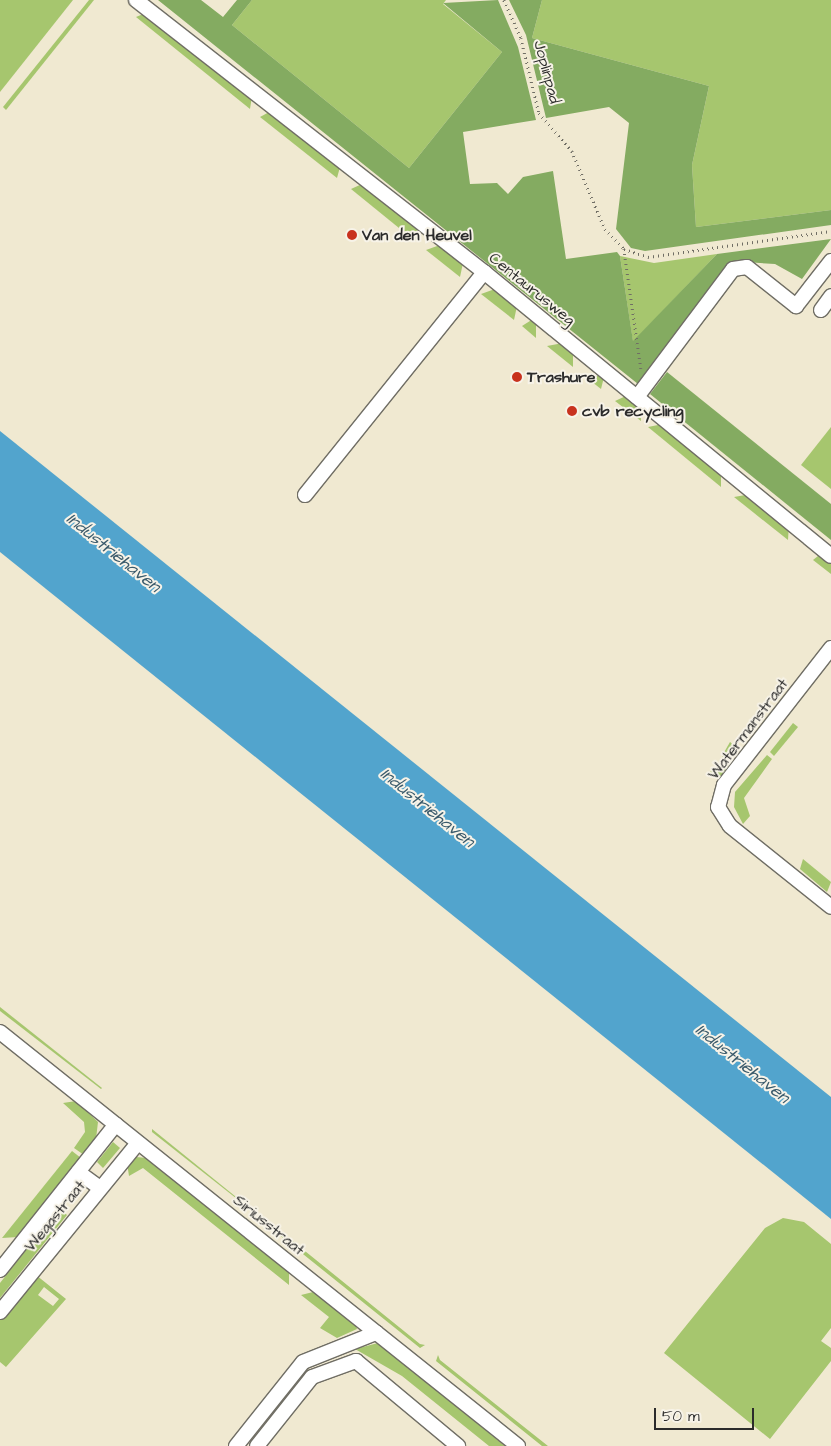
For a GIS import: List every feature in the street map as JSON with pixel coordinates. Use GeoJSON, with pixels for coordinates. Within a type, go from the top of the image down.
{"type":"FeatureCollection","features":[{"type":"Feature","properties":{"kind":"street","name":"Centaurusweg"},"geometry":{"type":"LineString","coordinates":[[136,0],[640,392],[831,556]]}},
{"type":"Feature","properties":{"kind":"street"},"geometry":{"type":"LineString","coordinates":[[640,392],[733,269],[747,267],[796,306],[831,261]]}},
{"type":"Feature","properties":{"kind":"street"},"geometry":{"type":"LineString","coordinates":[[305,495],[484,272]]}},
{"type":"Feature","properties":{"kind":"street"},"geometry":{"type":"LineString","coordinates":[[821,310],[831,296]]}},
{"type":"Feature","properties":{"kind":"street","name":"Watermanstraat"},"geometry":{"type":"LineString","coordinates":[[831,648],[724,785],[718,807],[730,826],[831,907]]}},
{"type":"Feature","properties":{"kind":"street","name":"Siriusstraat"},"geometry":{"type":"LineString","coordinates":[[0,1032],[518,1446]]}},
{"type":"Feature","properties":{"kind":"street","name":"Wegastraat"},"geometry":{"type":"LineString","coordinates":[[0,1270],[116,1124]]}},
{"type":"Feature","properties":{"kind":"street","name":"Wegastraat"},"geometry":{"type":"LineString","coordinates":[[0,1312],[138,1143]]}},
{"type":"Feature","properties":{"kind":"street"},"geometry":{"type":"LineString","coordinates":[[78,1172],[100,1188]]}},
{"type":"Feature","properties":{"kind":"street"},"geometry":{"type":"LineString","coordinates":[[236,1446],[303,1362],[376,1333]]}},
{"type":"Feature","properties":{"kind":"street"},"geometry":{"type":"LineString","coordinates":[[258,1446],[312,1377],[356,1360],[458,1446]]}},
{"type":"Feature","properties":{"kind":"path","name":"Joplinpad"},"geometry":{"type":"LineString","coordinates":[[504,0],[521,38],[539,113],[572,151],[605,229],[624,249],[648,257],[831,231]]}},
{"type":"Feature","properties":{"kind":"path"},"geometry":{"type":"LineString","coordinates":[[624,249],[640,392]]}},
{"type":"Feature","properties":{"kind":"green space"},"geometry":{"type":"Polygon","coordinates":[[[0,0],[73,0],[0,92],[0,0]]]}},
{"type":"Feature","properties":{"kind":"green space"},"geometry":{"type":"Polygon","coordinates":[[[89,0],[94,0],[6,110],[3,107],[89,0]]]}},
{"type":"Feature","properties":{"kind":"green space"},"geometry":{"type":"Polygon","coordinates":[[[158,0],[201,0],[223,17],[237,0],[252,0],[232,25],[409,168],[502,52],[443,3],[498,0],[518,47],[536,120],[463,132],[470,184],[497,183],[508,194],[523,177],[553,171],[566,259],[617,252],[620,256],[633,341],[717,254],[831,239],[802,279],[775,264],[745,262],[638,384],[158,0]]]}},
{"type":"Feature","properties":{"kind":"green space"},"geometry":{"type":"Polygon","coordinates":[[[252,0],[446,0],[443,4],[502,52],[409,168],[232,25],[252,0]]]}},
{"type":"Feature","properties":{"kind":"green space"},"geometry":{"type":"Polygon","coordinates":[[[509,0],[542,0],[532,38],[709,86],[692,165],[696,227],[831,210],[831,225],[645,251],[631,248],[616,229],[629,123],[609,107],[546,118],[526,35],[509,0]]]}},
{"type":"Feature","properties":{"kind":"green space"},"geometry":{"type":"Polygon","coordinates":[[[542,0],[831,0],[831,210],[696,227],[692,165],[709,86],[532,38],[542,0]]]}},
{"type":"Feature","properties":{"kind":"green space"},"geometry":{"type":"Polygon","coordinates":[[[148,12],[252,96],[250,109],[136,17],[148,12]]]}},
{"type":"Feature","properties":{"kind":"green space"},"geometry":{"type":"Polygon","coordinates":[[[271,111],[340,167],[337,178],[260,117],[271,111]]]}},
{"type":"Feature","properties":{"kind":"green space"},"geometry":{"type":"Polygon","coordinates":[[[362,184],[419,228],[415,241],[351,189],[362,184]]]}},
{"type":"Feature","properties":{"kind":"green space"},"geometry":{"type":"Polygon","coordinates":[[[440,245],[463,263],[460,277],[426,250],[440,245]]]}},
{"type":"Feature","properties":{"kind":"green space"},"geometry":{"type":"Polygon","coordinates":[[[717,254],[633,342],[620,256],[654,263],[717,254]]]}},
{"type":"Feature","properties":{"kind":"green space"},"geometry":{"type":"Polygon","coordinates":[[[495,289],[517,306],[514,320],[481,294],[495,289]]]}},
{"type":"Feature","properties":{"kind":"green space"},"geometry":{"type":"Polygon","coordinates":[[[533,319],[536,322],[536,338],[522,326],[533,319]]]}},
{"type":"Feature","properties":{"kind":"green space"},"geometry":{"type":"Polygon","coordinates":[[[563,343],[573,352],[573,367],[547,346],[563,343]]]}},
{"type":"Feature","properties":{"kind":"green space"},"geometry":{"type":"Polygon","coordinates":[[[667,372],[831,504],[831,540],[650,394],[667,372]]]}},
{"type":"Feature","properties":{"kind":"green space"},"geometry":{"type":"Polygon","coordinates":[[[601,375],[604,377],[601,389],[587,378],[601,375]]]}},
{"type":"Feature","properties":{"kind":"green space"},"geometry":{"type":"Polygon","coordinates":[[[628,395],[640,406],[641,421],[615,401],[628,395]]]}},
{"type":"Feature","properties":{"kind":"green space"},"geometry":{"type":"Polygon","coordinates":[[[663,424],[721,470],[721,487],[648,427],[663,424]]]}},
{"type":"Feature","properties":{"kind":"green space"},"geometry":{"type":"Polygon","coordinates":[[[831,427],[831,489],[801,465],[831,427]]]}},
{"type":"Feature","properties":{"kind":"green space"},"geometry":{"type":"Polygon","coordinates":[[[751,494],[789,525],[788,540],[734,497],[751,494]]]}},
{"type":"Feature","properties":{"kind":"green space"},"geometry":{"type":"Polygon","coordinates":[[[823,552],[831,559],[831,574],[813,560],[823,552]]]}},
{"type":"Feature","properties":{"kind":"green space"},"geometry":{"type":"Polygon","coordinates":[[[793,723],[798,727],[774,756],[770,752],[793,723]]]}},
{"type":"Feature","properties":{"kind":"green space"},"geometry":{"type":"Polygon","coordinates":[[[730,742],[736,747],[726,760],[722,756],[730,742]]]}},
{"type":"Feature","properties":{"kind":"green space"},"geometry":{"type":"Polygon","coordinates":[[[767,755],[772,759],[744,798],[750,816],[743,824],[734,807],[735,792],[767,755]]]}},
{"type":"Feature","properties":{"kind":"green space"},"geometry":{"type":"Polygon","coordinates":[[[723,762],[733,770],[719,778],[710,772],[723,762]]]}},
{"type":"Feature","properties":{"kind":"green space"},"geometry":{"type":"Polygon","coordinates":[[[803,859],[831,882],[827,892],[800,869],[803,859]]]}},
{"type":"Feature","properties":{"kind":"green space"},"geometry":{"type":"Polygon","coordinates":[[[0,1007],[102,1088],[0,1011],[0,1007]]]}},
{"type":"Feature","properties":{"kind":"green space"},"geometry":{"type":"Polygon","coordinates":[[[76,1101],[98,1122],[96,1139],[84,1155],[74,1148],[85,1132],[84,1122],[63,1103],[76,1101]]]}},
{"type":"Feature","properties":{"kind":"green space"},"geometry":{"type":"Polygon","coordinates":[[[152,1129],[246,1205],[246,1206],[152,1132],[152,1129]]]}},
{"type":"Feature","properties":{"kind":"green space"},"geometry":{"type":"Polygon","coordinates":[[[113,1142],[120,1148],[103,1168],[97,1162],[113,1142]]]}},
{"type":"Feature","properties":{"kind":"green space"},"geometry":{"type":"Polygon","coordinates":[[[72,1151],[81,1158],[18,1237],[2,1238],[72,1151]]]}},
{"type":"Feature","properties":{"kind":"green space"},"geometry":{"type":"Polygon","coordinates":[[[136,1157],[147,1158],[289,1272],[289,1285],[143,1168],[129,1176],[127,1163],[136,1157]]]}},
{"type":"Feature","properties":{"kind":"green space"},"geometry":{"type":"Polygon","coordinates":[[[59,1208],[67,1215],[0,1298],[0,1283],[59,1208]]]}},
{"type":"Feature","properties":{"kind":"green space"},"geometry":{"type":"Polygon","coordinates":[[[783,1218],[804,1222],[831,1244],[831,1328],[821,1341],[831,1348],[831,1361],[770,1439],[664,1353],[765,1228],[783,1218]]]}},
{"type":"Feature","properties":{"kind":"green space"},"geometry":{"type":"Polygon","coordinates":[[[274,1226],[420,1344],[425,1345],[420,1348],[273,1230],[274,1226]]]}},
{"type":"Feature","properties":{"kind":"green space"},"geometry":{"type":"Polygon","coordinates":[[[36,1275],[66,1299],[6,1367],[0,1362],[0,1320],[36,1275]],[[44,1287],[38,1295],[53,1306],[59,1299],[44,1287]]]}},
{"type":"Feature","properties":{"kind":"green space"},"geometry":{"type":"Polygon","coordinates":[[[313,1292],[356,1326],[357,1329],[337,1338],[320,1328],[329,1317],[301,1295],[313,1292]]]}},
{"type":"Feature","properties":{"kind":"green space"},"geometry":{"type":"Polygon","coordinates":[[[378,1343],[505,1446],[489,1446],[402,1376],[355,1349],[378,1343]]]}},
{"type":"Feature","properties":{"kind":"green space"},"geometry":{"type":"Polygon","coordinates":[[[438,1355],[440,1360],[548,1446],[542,1446],[436,1361],[438,1355]]]}},
{"type":"Feature","properties":{"kind":"water","name":"Industriehaven"},"geometry":{"type":"Polygon","coordinates":[[[0,431],[831,1097],[831,1219],[0,552],[0,431]]]}},
{"type":"Feature","properties":{"kind":"place","name":"Van den Heuvel"},"geometry":{"type":"Point","coordinates":[352,235]}},
{"type":"Feature","properties":{"kind":"place","name":"Trashure"},"geometry":{"type":"Point","coordinates":[517,377]}},
{"type":"Feature","properties":{"kind":"place","name":"cvb recycling"},"geometry":{"type":"Point","coordinates":[572,411]}}]}
